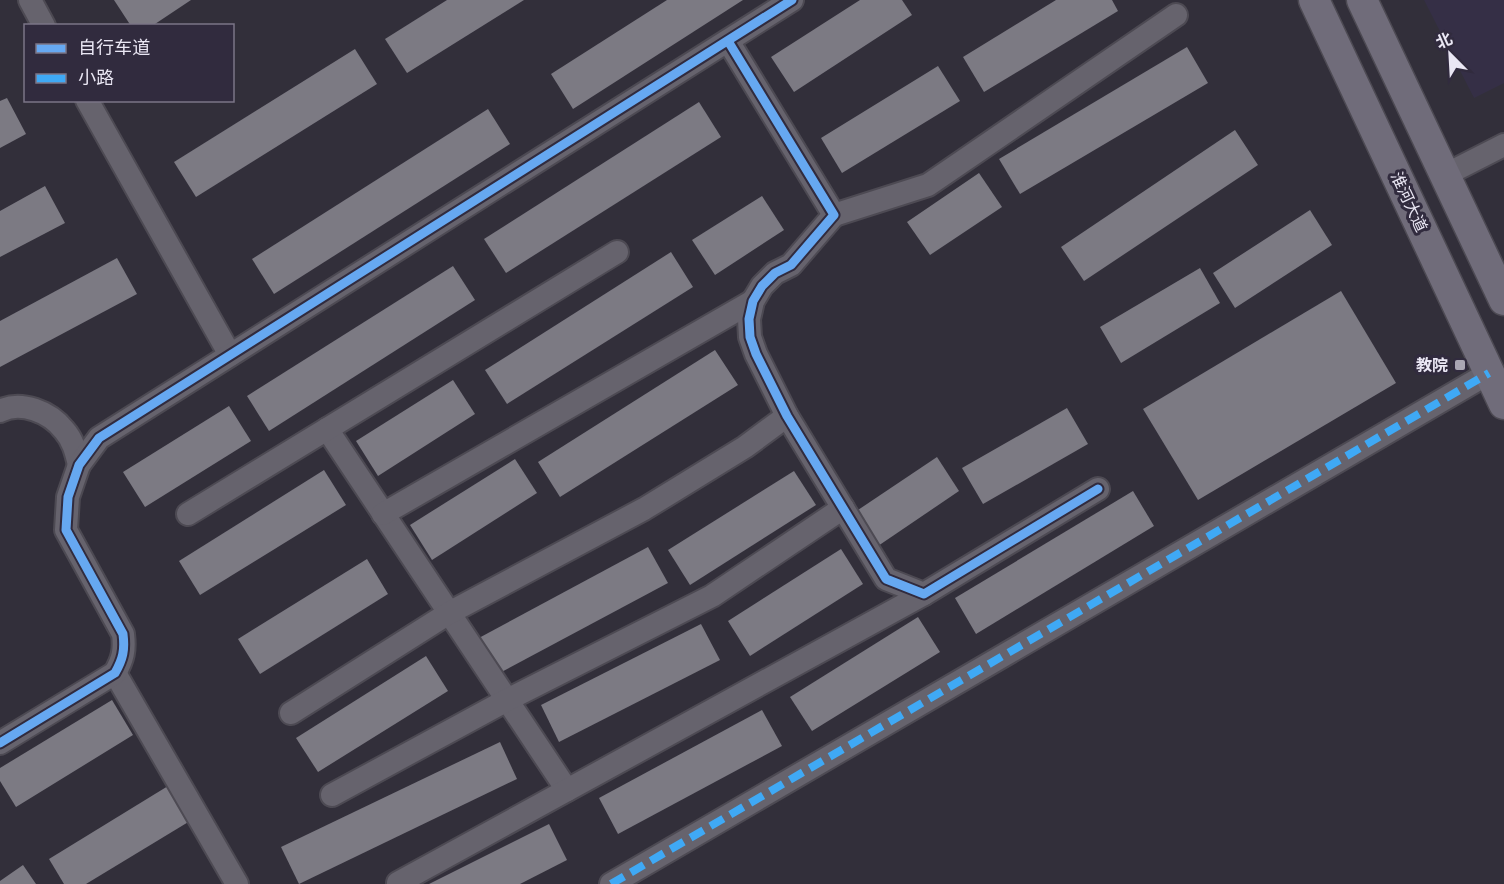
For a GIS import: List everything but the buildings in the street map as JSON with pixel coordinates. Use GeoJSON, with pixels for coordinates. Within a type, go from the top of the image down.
{"type":"FeatureCollection","features":[{"type":"Feature","properties":{"kind":"main road","name":"淮河大道"},"geometry":{"type":"LineString","coordinates":[[1314,0],[1504,404]]}},
{"type":"Feature","properties":{"kind":"main road"},"geometry":{"type":"LineString","coordinates":[[1362,0],[1504,300]]}},
{"type":"Feature","properties":{"kind":"street"},"geometry":{"type":"LineString","coordinates":[[30,0],[43,24]]}},
{"type":"Feature","properties":{"kind":"street"},"geometry":{"type":"LineString","coordinates":[[0,743],[115,673],[122,661],[123,634],[66,530],[68,497],[79,465],[99,438],[792,0]]}},
{"type":"Feature","properties":{"kind":"street"},"geometry":{"type":"LineString","coordinates":[[924,594],[886,579],[787,416],[750,337],[748,319],[753,302],[762,286],[775,273],[791,265],[834,215],[928,185],[1176,15]]}},
{"type":"Feature","properties":{"kind":"street"},"geometry":{"type":"LineString","coordinates":[[728,41],[834,215]]}},
{"type":"Feature","properties":{"kind":"street"},"geometry":{"type":"LineString","coordinates":[[88,102],[230,355]]}},
{"type":"Feature","properties":{"kind":"street"},"geometry":{"type":"LineString","coordinates":[[1445,175],[1504,145]]}},
{"type":"Feature","properties":{"kind":"street"},"geometry":{"type":"LineString","coordinates":[[188,514],[617,252]]}},
{"type":"Feature","properties":{"kind":"street"},"geometry":{"type":"LineString","coordinates":[[383,514],[753,302]]}},
{"type":"Feature","properties":{"kind":"street"},"geometry":{"type":"LineString","coordinates":[[610,884],[1489,373]]}},
{"type":"Feature","properties":{"kind":"street"},"geometry":{"type":"LineString","coordinates":[[0,411],[10,406],[30,408],[48,416],[64,428],[74,446],[79,465]]}},
{"type":"Feature","properties":{"kind":"street"},"geometry":{"type":"LineString","coordinates":[[291,713],[449,614],[644,509],[745,447],[787,416]]}},
{"type":"Feature","properties":{"kind":"street"},"geometry":{"type":"LineString","coordinates":[[327,429],[567,790]]}},
{"type":"Feature","properties":{"kind":"street"},"geometry":{"type":"LineString","coordinates":[[398,883],[924,594],[1098,489]]}},
{"type":"Feature","properties":{"kind":"street"},"geometry":{"type":"LineString","coordinates":[[332,795],[507,700],[712,596],[843,508]]}},
{"type":"Feature","properties":{"kind":"street"},"geometry":{"type":"LineString","coordinates":[[115,673],[237,884]]}},
{"type":"Feature","properties":{"kind":"shaded area"},"geometry":{"type":"Polygon","coordinates":[[[1424,0],[1504,0],[1504,83],[1474,98],[1424,0]]]}},
{"type":"Feature","properties":{"kind":"marked path"},"geometry":{"type":"LineString","coordinates":[[611,884],[1489,373]]}},
{"type":"Feature","properties":{"kind":"cycle path"},"geometry":{"type":"LineString","coordinates":[[0,743],[115,673],[122,659],[123,634],[66,530],[68,497],[79,465],[99,438],[792,0]]}},
{"type":"Feature","properties":{"kind":"cycle path"},"geometry":{"type":"LineString","coordinates":[[728,41],[834,215],[791,265],[775,273],[762,286],[753,301],[749,319],[750,337],[787,416],[886,579],[924,594],[1098,489]]}},
{"type":"Feature","properties":{"kind":"place","name":"教院"},"geometry":{"type":"Point","coordinates":[1460,365]}}]}
